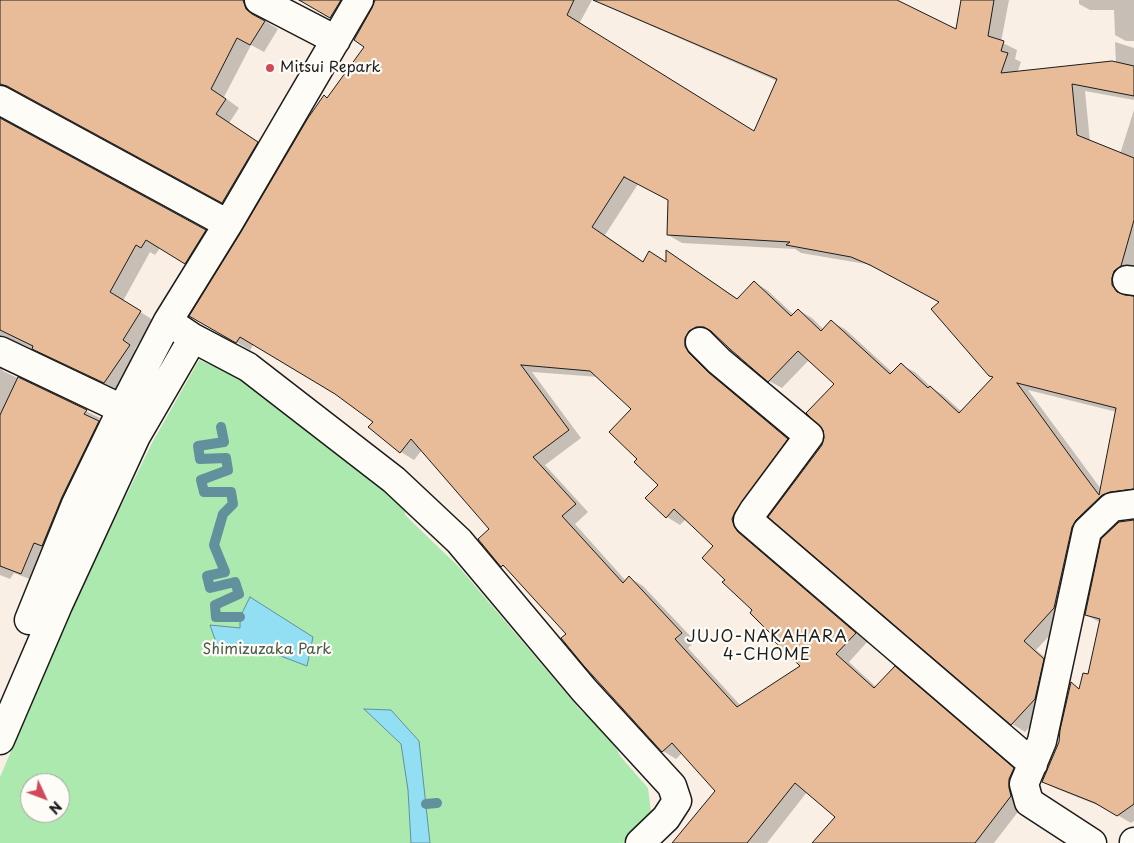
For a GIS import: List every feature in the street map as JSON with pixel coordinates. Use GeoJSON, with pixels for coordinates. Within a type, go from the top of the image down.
{"type":"FeatureCollection","features":[{"type":"Feature","properties":{"kind":"street"},"geometry":{"type":"LineString","coordinates":[[259,0],[336,40]]}},
{"type":"Feature","properties":{"kind":"street"},"geometry":{"type":"LineString","coordinates":[[29,620],[76,504],[122,409],[168,321],[228,224],[359,0]]}},
{"type":"Feature","properties":{"kind":"street"},"geometry":{"type":"LineString","coordinates":[[0,100],[228,224]]}},
{"type":"Feature","properties":{"kind":"street"},"geometry":{"type":"LineString","coordinates":[[168,321],[193,338],[248,367],[394,480],[459,541],[584,690],[672,786],[677,801],[666,818],[640,843]]}},
{"type":"Feature","properties":{"kind":"street"},"geometry":{"type":"LineString","coordinates":[[0,740],[58,605],[136,436],[193,338]]}},
{"type":"Feature","properties":{"kind":"street"},"geometry":{"type":"LineString","coordinates":[[700,342],[719,361],[808,436],[748,520],[1032,764]]}},
{"type":"Feature","properties":{"kind":"street"},"geometry":{"type":"LineString","coordinates":[[0,351],[122,409]]}},
{"type":"Feature","properties":{"kind":"street"},"geometry":{"type":"LineString","coordinates":[[1092,843],[1030,802],[1024,784],[1042,741],[1087,531],[1112,507],[1134,504]]}},
{"type":"Feature","properties":{"kind":"green space","name":"Shimizuzaka Park"},"geometry":{"type":"Polygon","coordinates":[[[199,360],[241,378],[293,420],[304,423],[406,507],[405,515],[459,567],[582,712],[605,727],[621,757],[648,788],[651,812],[623,843],[0,843],[0,777],[79,592],[152,443],[199,360]]]}},
{"type":"Feature","properties":{"kind":"water"},"geometry":{"type":"Polygon","coordinates":[[[250,597],[313,637],[307,666],[270,652],[219,651],[210,625],[240,628],[240,617],[250,597]]]}},
{"type":"Feature","properties":{"kind":"water"},"geometry":{"type":"Polygon","coordinates":[[[364,709],[391,710],[419,741],[430,843],[411,843],[408,790],[401,744],[364,709]]]}},
{"type":"Feature","properties":{"kind":"building"},"geometry":{"type":"Polygon","coordinates":[[[0,0],[243,0],[246,9],[265,21],[250,45],[237,38],[211,89],[226,99],[216,114],[258,142],[222,203],[7,86],[0,84],[0,0]]]}},
{"type":"Feature","properties":{"kind":"building"},"geometry":{"type":"Polygon","coordinates":[[[299,0],[341,0],[330,18],[299,0]]]}},
{"type":"Feature","properties":{"kind":"building"},"geometry":{"type":"Polygon","coordinates":[[[375,0],[574,0],[567,15],[754,131],[777,79],[593,0],[897,0],[956,29],[961,0],[994,0],[988,36],[1004,41],[1001,51],[1008,53],[1001,73],[1112,61],[1134,66],[1134,96],[1072,84],[1077,135],[1134,158],[1134,220],[1121,266],[1114,271],[1112,285],[1117,292],[1134,296],[1134,489],[1102,495],[1076,520],[1072,527],[1054,608],[1024,641],[1044,659],[1035,699],[1011,725],[768,517],[822,445],[824,438],[823,430],[806,413],[834,384],[798,351],[768,382],[711,331],[704,327],[696,327],[689,331],[685,338],[685,346],[689,353],[708,372],[788,439],[735,512],[732,519],[738,532],[856,633],[836,654],[874,688],[895,666],[1014,768],[1009,779],[1011,796],[975,843],[812,843],[835,817],[795,783],[747,843],[672,843],[715,791],[672,743],[662,752],[584,666],[561,638],[566,634],[503,565],[501,567],[478,539],[489,529],[411,439],[400,453],[368,427],[373,422],[335,394],[240,337],[236,343],[189,316],[308,118],[324,95],[327,98],[364,47],[354,40],[375,0]],[[624,177],[592,227],[643,262],[649,251],[666,262],[666,250],[737,299],[754,281],[791,316],[798,309],[821,331],[831,320],[890,374],[901,363],[928,388],[930,386],[959,413],[993,377],[989,376],[931,309],[939,302],[870,265],[851,257],[786,245],[790,242],[667,235],[668,200],[624,177]],[[521,365],[569,430],[533,457],[576,504],[562,516],[623,583],[629,576],[682,633],[675,639],[737,707],[800,666],[770,637],[772,635],[750,613],[752,610],[722,582],[725,580],[702,558],[713,546],[674,509],[666,518],[645,498],[658,485],[634,462],[637,459],[609,432],[631,409],[590,371],[521,365]],[[1017,383],[1099,495],[1116,408],[1017,383]]]}},
{"type":"Feature","properties":{"kind":"building"},"geometry":{"type":"Polygon","coordinates":[[[0,118],[206,230],[185,264],[146,240],[141,248],[136,245],[110,292],[141,311],[123,340],[130,345],[104,383],[32,349],[33,346],[0,330],[0,118]]]}},
{"type":"Feature","properties":{"kind":"building"},"geometry":{"type":"Polygon","coordinates":[[[18,377],[87,410],[84,414],[99,421],[62,497],[42,546],[34,543],[21,574],[0,566],[0,415],[18,377]]]}},
{"type":"Feature","properties":{"kind":"building"},"geometry":{"type":"Polygon","coordinates":[[[1134,520],[1134,804],[1117,816],[1095,803],[1042,782],[1059,742],[1071,682],[1079,689],[1083,673],[1088,674],[1100,619],[1085,615],[1101,539],[1119,522],[1134,520]]]}},
{"type":"Feature","properties":{"kind":"waterway"},"geometry":{"type":"LineString","coordinates":[[221,427],[224,442],[198,446],[200,459],[226,458],[228,470],[201,480],[204,492],[231,492],[233,504],[223,514],[214,545],[225,572],[207,576],[210,588],[235,582],[239,594],[215,605],[216,617],[240,617]]}},
{"type":"Feature","properties":{"kind":"waterway"},"geometry":{"type":"LineString","coordinates":[[426,804],[437,803]]}},
{"type":"Feature","properties":{"kind":"place","name":"Mitsui Repark"},"geometry":{"type":"Point","coordinates":[270,68]}},
{"type":"Feature","properties":{"kind":"district","name":"JUJO-NAKAHARA 4-CHOME"},"geometry":{"type":"Point","coordinates":[767,647]}}]}
